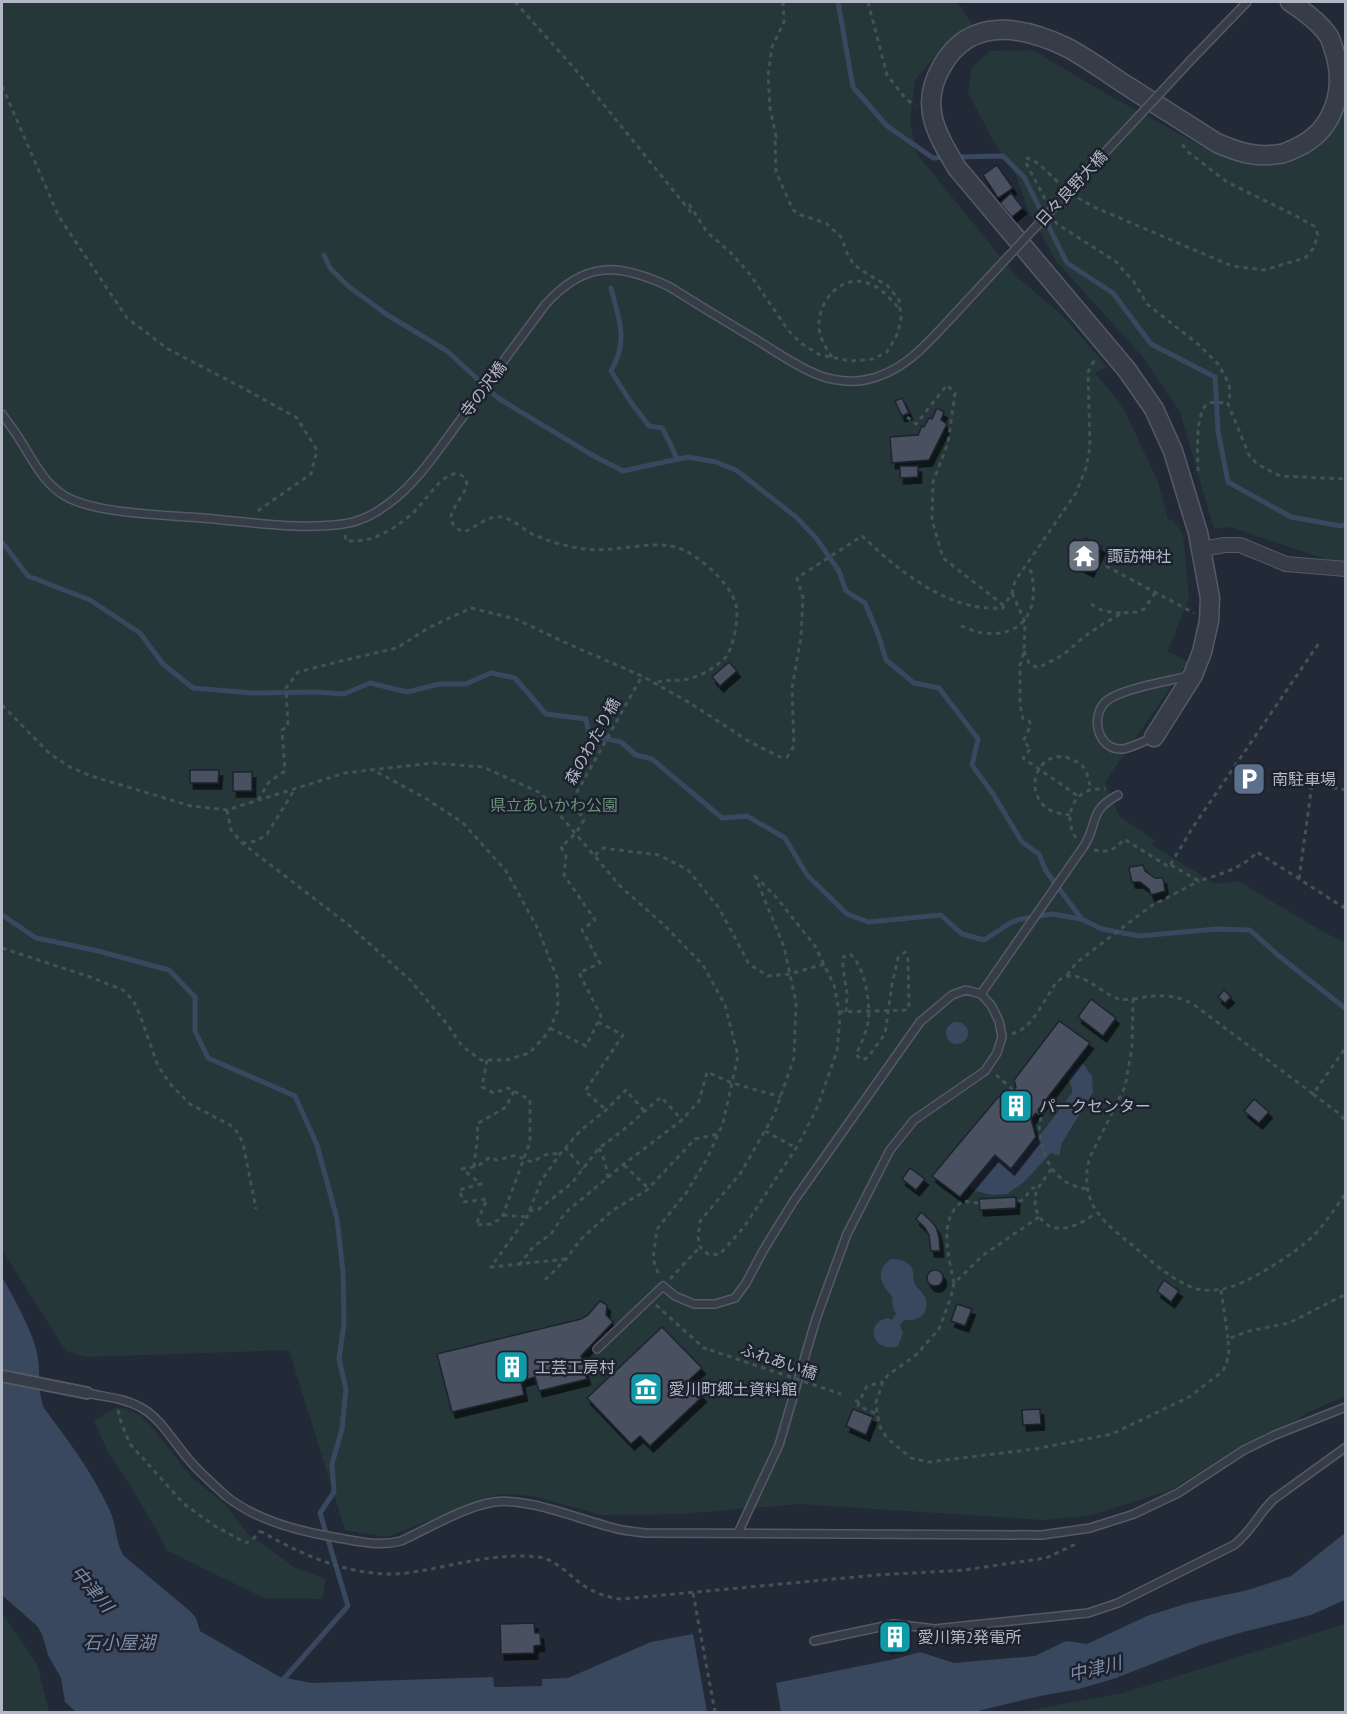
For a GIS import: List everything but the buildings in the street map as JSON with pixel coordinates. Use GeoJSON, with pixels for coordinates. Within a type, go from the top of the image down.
{"type":"FeatureCollection","features":[{"type":"Feature","properties":{"kind":"street"},"geometry":{"type":"LineString","coordinates":[[1154,737],[1193,675],[1202,652],[1209,621],[1210,598],[1202,549],[1173,451],[1143,391],[1108,345],[957,168],[944,147],[933,121],[931,94],[937,74],[949,53],[964,39],[981,32],[1005,30],[1033,33],[1068,48],[1217,143],[1238,152],[1259,156],[1282,154],[1306,144],[1325,125],[1336,106],[1341,83],[1338,59],[1329,36],[1308,14],[1290,2]]}},
{"type":"Feature","properties":{"kind":"street"},"geometry":{"type":"LineString","coordinates":[[1202,549],[1240,545],[1286,564],[1346,569]]}},
{"type":"Feature","properties":{"kind":"street"},"geometry":{"type":"LineString","coordinates":[[2,1376],[87,1393]]}},
{"type":"Feature","properties":{"kind":"lane","name":"日々良野大橋"},"geometry":{"type":"LineString","coordinates":[[526,331],[553,296],[573,280],[596,272],[623,270],[670,287],[818,375],[840,380],[864,380],[888,372],[921,351],[1247,2]]}},
{"type":"Feature","properties":{"kind":"lane","name":"寺の沢橋"},"geometry":{"type":"LineString","coordinates":[[2,414],[47,482],[67,497],[93,506],[242,521],[301,525],[345,524],[369,516],[408,487],[526,331]]}},
{"type":"Feature","properties":{"kind":"lane"},"geometry":{"type":"LineString","coordinates":[[1154,737],[1123,749],[1108,746],[1098,729],[1096,715],[1101,706],[1110,699],[1133,690],[1193,675]]}},
{"type":"Feature","properties":{"kind":"lane"},"geometry":{"type":"LineString","coordinates":[[981,994],[1084,846],[1092,831],[1098,810],[1118,795]]}},
{"type":"Feature","properties":{"kind":"lane"},"geometry":{"type":"LineString","coordinates":[[597,1349],[663,1286],[675,1296],[694,1304],[715,1304],[735,1298],[746,1284],[762,1251],[793,1202],[920,1022],[952,995],[966,990],[981,994],[991,1005],[999,1021],[1002,1037],[997,1053],[985,1071],[914,1120],[890,1150],[847,1234],[816,1319],[779,1446],[738,1533]]}},
{"type":"Feature","properties":{"kind":"lane"},"geometry":{"type":"LineString","coordinates":[[87,1393],[138,1405],[154,1417],[191,1463],[228,1497],[273,1521],[308,1532],[377,1545],[401,1541],[477,1506],[495,1502],[529,1504],[617,1529],[646,1533],[1042,1535],[1090,1528],[1134,1514],[1178,1493],[1244,1450],[1346,1407]]}},
{"type":"Feature","properties":{"kind":"lane"},"geometry":{"type":"LineString","coordinates":[[814,1641],[894,1624],[935,1629],[1088,1613],[1118,1603],[1234,1545],[1243,1538],[1274,1499],[1346,1447]]}},
{"type":"Feature","properties":{"kind":"path"},"geometry":{"type":"LineString","coordinates":[[514,2],[574,68],[707,232],[749,273],[788,330],[802,344],[820,355],[851,361],[873,359],[887,352],[898,333],[901,318],[899,300],[888,286],[854,265],[841,237],[826,223],[801,216],[792,210],[776,172],[776,137],[770,108],[768,76],[771,47],[783,22],[783,2]]}},
{"type":"Feature","properties":{"kind":"path"},"geometry":{"type":"LineString","coordinates":[[868,2],[887,75],[906,99],[933,121]]}},
{"type":"Feature","properties":{"kind":"path"},"geometry":{"type":"LineString","coordinates":[[2,86],[59,217],[127,318],[168,349],[245,388],[297,418],[317,450],[311,474],[242,521]]}},
{"type":"Feature","properties":{"kind":"path"},"geometry":{"type":"LineString","coordinates":[[1071,193],[1094,207],[1232,266],[1264,270],[1305,258],[1313,249],[1318,235],[1314,226],[1227,182],[1188,152],[1183,146],[1185,141],[1199,132]]}},
{"type":"Feature","properties":{"kind":"path"},"geometry":{"type":"LineString","coordinates":[[1049,207],[1026,161],[1028,158],[1039,164],[1064,188]]}},
{"type":"Feature","properties":{"kind":"path"},"geometry":{"type":"LineString","coordinates":[[689,204],[707,232]]}},
{"type":"Feature","properties":{"kind":"path"},"geometry":{"type":"LineString","coordinates":[[1053,215],[1057,224],[1115,261],[1134,282],[1147,304],[1199,345],[1219,365],[1229,384],[1228,404],[1249,455],[1257,464],[1280,476],[1346,479]]}},
{"type":"Feature","properties":{"kind":"path"},"geometry":{"type":"LineString","coordinates":[[832,357],[822,341],[819,320],[827,297],[839,287],[852,282],[869,283],[883,292],[900,309]]}},
{"type":"Feature","properties":{"kind":"path"},"geometry":{"type":"LineString","coordinates":[[258,800],[269,782],[285,771],[282,730],[288,726],[286,688],[298,672],[397,648],[428,628],[471,608],[516,618],[566,643],[642,676],[750,742],[780,757],[788,757],[794,746],[792,688],[801,637],[803,598],[797,578],[862,536],[886,558],[935,592],[973,606],[1002,609],[1012,593],[1015,581],[1076,493],[1086,468],[1090,447],[1088,372],[1095,357],[1108,345]]}},
{"type":"Feature","properties":{"kind":"path"},"geometry":{"type":"LineString","coordinates":[[907,417],[916,424],[947,385],[955,393],[948,443],[933,482],[932,520],[943,558],[1004,606]]}},
{"type":"Feature","properties":{"kind":"path"},"geometry":{"type":"LineString","coordinates":[[1184,487],[1196,479],[1198,474],[1197,441],[1203,410],[1213,402],[1228,404]]}},
{"type":"Feature","properties":{"kind":"path"},"geometry":{"type":"LineString","coordinates":[[345,524],[346,542],[367,540],[380,535],[415,512],[446,477],[454,473],[465,478],[466,483],[465,492],[451,514],[451,521],[457,529],[464,532],[487,519],[498,516],[532,534],[585,549],[606,551],[659,545],[676,547],[701,560],[722,580],[736,605],[736,630],[728,655],[714,668],[691,678],[665,679],[656,683]]}},
{"type":"Feature","properties":{"kind":"path"},"geometry":{"type":"LineString","coordinates":[[1106,566],[1209,621]]}},
{"type":"Feature","properties":{"kind":"path"},"geometry":{"type":"LineString","coordinates":[[961,626],[983,633],[997,633],[1017,628],[1025,620],[1035,597],[1032,571],[1025,567]]}},
{"type":"Feature","properties":{"kind":"path"},"geometry":{"type":"LineString","coordinates":[[1012,593],[1025,620],[1024,651],[1020,666],[1020,705],[1023,719],[1032,725],[1023,742],[1030,747],[1023,758],[1078,796]]}},
{"type":"Feature","properties":{"kind":"path"},"geometry":{"type":"LineString","coordinates":[[1090,604],[1103,611],[1137,612],[1144,609],[1155,593]]}},
{"type":"Feature","properties":{"kind":"path"},"geometry":{"type":"LineString","coordinates":[[1024,651],[1029,663],[1038,668],[1063,656],[1102,624],[1122,613]]}},
{"type":"Feature","properties":{"kind":"path"},"geometry":{"type":"LineString","coordinates":[[1171,865],[1193,827],[1319,643]]}},
{"type":"Feature","properties":{"kind":"path","name":"森のわたり橋"},"geometry":{"type":"LineString","coordinates":[[576,833],[584,820],[572,801],[574,796],[642,676]]}},
{"type":"Feature","properties":{"kind":"path"},"geometry":{"type":"LineString","coordinates":[[2,705],[50,754],[70,767],[91,776],[191,806],[227,810],[345,773],[432,763],[483,767],[541,793],[621,888],[663,924],[703,965],[725,1005],[738,1056],[723,1124],[707,1159],[686,1193],[657,1229],[653,1260],[663,1286],[700,1247]]}},
{"type":"Feature","properties":{"kind":"path"},"geometry":{"type":"LineString","coordinates":[[1070,815],[1048,809],[1035,790],[1034,780],[1045,761],[1056,757],[1068,758],[1083,765],[1091,790]]}},
{"type":"Feature","properties":{"kind":"path"},"geometry":{"type":"LineString","coordinates":[[227,810],[231,830],[242,843],[350,926],[411,981],[462,1046],[481,1060],[507,1060],[529,1053],[548,1033],[558,1010],[556,978],[538,929],[506,871],[463,823],[425,798],[373,770]]}},
{"type":"Feature","properties":{"kind":"path"},"geometry":{"type":"LineString","coordinates":[[1299,879],[1312,784],[1346,790]]}},
{"type":"Feature","properties":{"kind":"path"},"geometry":{"type":"LineString","coordinates":[[242,843],[257,841],[267,834],[293,792],[293,788]]}},
{"type":"Feature","properties":{"kind":"path"},"geometry":{"type":"LineString","coordinates":[[1107,789],[1091,790],[1078,796],[1071,807],[1072,831],[1084,846],[1108,852],[1116,848],[1124,839],[1169,867],[1171,865],[1199,881]]}},
{"type":"Feature","properties":{"kind":"path"},"geometry":{"type":"LineString","coordinates":[[550,1028],[586,1046],[601,1016],[579,973],[600,963],[582,930],[595,920],[564,875],[566,856],[561,847],[576,833]]}},
{"type":"Feature","properties":{"kind":"path"},"geometry":{"type":"LineString","coordinates":[[594,855],[603,848],[659,855],[688,870],[719,908],[749,964],[768,976],[790,974],[824,964]]}},
{"type":"Feature","properties":{"kind":"path"},"geometry":{"type":"LineString","coordinates":[[1002,1037],[1022,1031],[1056,982],[1067,976],[1077,963],[1151,906],[1199,881],[1235,869],[1257,852],[1345,909],[1346,900]]}},
{"type":"Feature","properties":{"kind":"path"},"geometry":{"type":"LineString","coordinates":[[755,876],[776,897],[815,946],[834,985],[839,1012],[837,1051],[817,1108],[796,1148],[744,1227],[720,1254],[709,1255],[700,1247],[698,1237],[700,1221],[740,1174],[765,1131],[774,1115],[794,1058],[796,1002],[790,974],[784,947],[755,876]]}},
{"type":"Feature","properties":{"kind":"path"},"geometry":{"type":"LineString","coordinates":[[2,948],[90,977],[123,990],[134,1000],[158,1066],[171,1084],[190,1104],[230,1125],[239,1134],[256,1209]]}},
{"type":"Feature","properties":{"kind":"path"},"geometry":{"type":"LineString","coordinates":[[846,1012],[847,993],[843,957],[850,954],[863,975],[869,1011],[868,1025],[856,1055],[863,1060],[868,1057],[885,1034],[898,958],[905,952],[908,959],[909,1009],[920,1022]]}},
{"type":"Feature","properties":{"kind":"path"},"geometry":{"type":"LineString","coordinates":[[1067,976],[1083,978],[1120,999],[1169,996],[1193,1004],[1346,1121]]}},
{"type":"Feature","properties":{"kind":"path"},"geometry":{"type":"LineString","coordinates":[[1133,999],[1132,1047],[1125,1087],[1087,1167],[1087,1190],[1097,1213],[1111,1228],[1159,1268],[1178,1280],[1201,1290],[1221,1290],[1241,1284],[1311,1238],[1346,1193]]}},
{"type":"Feature","properties":{"kind":"path"},"geometry":{"type":"LineString","coordinates":[[839,1012],[909,1009]]}},
{"type":"Feature","properties":{"kind":"path"},"geometry":{"type":"LineString","coordinates":[[598,1022],[623,1035],[585,1091],[606,1110]]}},
{"type":"Feature","properties":{"kind":"path"},"geometry":{"type":"LineString","coordinates":[[1313,1094],[1346,1047]]}},
{"type":"Feature","properties":{"kind":"path"},"geometry":{"type":"LineString","coordinates":[[487,1060],[482,1087],[494,1093],[508,1088],[530,1100],[530,1142],[524,1160],[502,1218],[491,1224],[476,1225],[487,1199],[464,1202],[459,1190],[481,1184],[462,1169],[478,1166],[490,1157],[496,1160],[517,1155],[524,1160],[536,1162],[549,1154],[560,1154]]}},
{"type":"Feature","properties":{"kind":"path"},"geometry":{"type":"LineString","coordinates":[[519,1265],[533,1247],[551,1233],[565,1213],[682,1120],[699,1101],[707,1071],[732,1083],[780,1097]]}},
{"type":"Feature","properties":{"kind":"path"},"geometry":{"type":"LineString","coordinates":[[985,1071],[996,1075],[1038,1111],[1042,1116],[1039,1123],[1040,1134],[1051,1169],[1076,1188],[1087,1190]]}},
{"type":"Feature","properties":{"kind":"path"},"geometry":{"type":"LineString","coordinates":[[566,1259],[491,1267],[527,1217],[541,1181],[580,1130],[606,1110],[626,1090],[645,1112]]}},
{"type":"Feature","properties":{"kind":"path"},"geometry":{"type":"LineString","coordinates":[[474,1167],[478,1139],[477,1124],[506,1107],[514,1091]]}},
{"type":"Feature","properties":{"kind":"path"},"geometry":{"type":"LineString","coordinates":[[529,1211],[539,1209],[572,1183],[599,1148],[662,1097],[682,1120]]}},
{"type":"Feature","properties":{"kind":"path"},"geometry":{"type":"LineString","coordinates":[[765,1131],[796,1148]]}},
{"type":"Feature","properties":{"kind":"path"},"geometry":{"type":"LineString","coordinates":[[545,1280],[566,1259],[581,1239],[613,1210],[648,1188],[695,1139],[718,1134]]}},
{"type":"Feature","properties":{"kind":"path"},"geometry":{"type":"LineString","coordinates":[[565,1148],[583,1169]]}},
{"type":"Feature","properties":{"kind":"path"},"geometry":{"type":"LineString","coordinates":[[599,1148],[608,1178]]}},
{"type":"Feature","properties":{"kind":"path"},"geometry":{"type":"LineString","coordinates":[[624,1164],[648,1188]]}},
{"type":"Feature","properties":{"kind":"path"},"geometry":{"type":"LineString","coordinates":[[1051,1169],[1036,1194],[1035,1202],[1039,1217],[1049,1227],[1060,1229],[1071,1227],[1097,1213]]}},
{"type":"Feature","properties":{"kind":"path"},"geometry":{"type":"LineString","coordinates":[[1041,1186],[1031,1188],[1023,1199],[1016,1202],[980,1204],[963,1201],[952,1214],[947,1241],[954,1283],[939,1329],[916,1355],[888,1375],[876,1402],[881,1429],[896,1447],[911,1458],[929,1462],[1035,1449],[1112,1434],[1189,1397],[1223,1371],[1229,1356],[1221,1290]]}},
{"type":"Feature","properties":{"kind":"path"},"geometry":{"type":"LineString","coordinates":[[503,1215],[527,1217]]}},
{"type":"Feature","properties":{"kind":"path"},"geometry":{"type":"LineString","coordinates":[[954,1283],[982,1256],[1039,1217]]}},
{"type":"Feature","properties":{"kind":"path"},"geometry":{"type":"LineString","coordinates":[[1228,1338],[1289,1323],[1346,1294]]}},
{"type":"Feature","properties":{"kind":"path","name":"ふれあい橋"},"geometry":{"type":"LineString","coordinates":[[650,1299],[704,1348],[841,1394]]}},
{"type":"Feature","properties":{"kind":"path"},"geometry":{"type":"LineString","coordinates":[[877,1414],[858,1406],[857,1401],[867,1386],[883,1382]]}},
{"type":"Feature","properties":{"kind":"path"},"geometry":{"type":"LineString","coordinates":[[117,1399],[121,1422],[130,1444],[183,1504],[215,1527],[246,1543],[260,1531]]}},
{"type":"Feature","properties":{"kind":"path"},"geometry":{"type":"LineString","coordinates":[[253,1526],[289,1546],[346,1569],[363,1573],[407,1573],[493,1557],[538,1557],[555,1563],[595,1593],[622,1599],[877,1575],[964,1570],[1046,1558],[1077,1543],[1090,1528]]}},
{"type":"Feature","properties":{"kind":"path"},"geometry":{"type":"LineString","coordinates":[[693,1593],[715,1713]]}},
{"type":"Feature","properties":{"kind":"green space","name":"県立あいかわ公園"},"geometry":{"type":"Polygon","coordinates":[[[2,2],[957,2],[972,24],[945,45],[915,80],[910,119],[916,153],[1017,277],[1063,316],[1107,367],[1095,373],[1123,407],[1158,482],[1168,519],[1174,521],[1183,534],[1189,598],[1168,651],[1188,662],[1105,782],[1119,816],[1155,841],[1152,845],[1215,884],[1238,881],[1325,933],[1345,942],[1345,1396],[1307,1412],[1293,1423],[1236,1449],[1171,1490],[1088,1516],[1043,1520],[800,1504],[680,1514],[601,1515],[534,1496],[505,1494],[491,1496],[387,1537],[345,1530],[289,1350],[85,1357],[66,1351],[2,1250],[2,2]]]}},
{"type":"Feature","properties":{"kind":"green space"},"geometry":{"type":"Polygon","coordinates":[[[1033,50],[1203,147],[1244,162],[1290,164],[1320,146],[1345,110],[1345,562],[1331,561],[1231,527],[1214,529],[1180,412],[1142,356],[1056,261],[1028,210],[1017,177],[991,137],[968,92],[972,68],[990,51],[1033,50]]]}},
{"type":"Feature","properties":{"kind":"green space"},"geometry":{"type":"Polygon","coordinates":[[[117,1407],[141,1416],[191,1477],[226,1505],[247,1533],[294,1567],[326,1579],[322,1599],[264,1598],[166,1550],[135,1493],[107,1450],[94,1421],[117,1407]]]}},
{"type":"Feature","properties":{"kind":"green space"},"geometry":{"type":"Polygon","coordinates":[[[2,1613],[37,1664],[49,1712],[2,1712],[2,1613]]]}},
{"type":"Feature","properties":{"kind":"green space"},"geometry":{"type":"Polygon","coordinates":[[[1345,1624],[1345,1712],[1021,1712],[1123,1693],[1345,1624]]]}},
{"type":"Feature","properties":{"kind":"water"},"geometry":{"type":"Polygon","coordinates":[[[957,1022],[965,1025],[968,1033],[965,1041],[957,1044],[949,1041],[946,1033],[949,1025],[957,1022]]]}},
{"type":"Feature","properties":{"kind":"water"},"geometry":{"type":"Polygon","coordinates":[[[1082,1062],[1092,1076],[1093,1092],[1062,1143],[1059,1156],[1051,1153],[1024,1182],[1007,1194],[993,1195],[975,1191],[969,1187],[995,1155],[1011,1169],[1072,1093],[1068,1078],[1082,1062]]]}},
{"type":"Feature","properties":{"kind":"water"},"geometry":{"type":"Polygon","coordinates":[[[891,1259],[908,1263],[913,1272],[915,1284],[925,1297],[926,1308],[919,1318],[904,1320],[900,1325],[903,1333],[898,1346],[889,1347],[877,1342],[874,1331],[880,1321],[888,1318],[892,1320],[896,1314],[892,1296],[881,1278],[882,1268],[891,1259]]]}},
{"type":"Feature","properties":{"kind":"water","name":"石小屋湖"},"geometry":{"type":"Polygon","coordinates":[[[2,1277],[35,1344],[44,1408],[80,1458],[104,1498],[124,1556],[190,1611],[196,1618],[200,1631],[280,1677],[312,1683],[493,1677],[494,1687],[542,1686],[542,1679],[568,1678],[651,1642],[693,1634],[707,1712],[76,1712],[65,1702],[61,1678],[48,1655],[42,1634],[37,1626],[2,1595],[2,1277]]]}},
{"type":"Feature","properties":{"kind":"water","name":"中津川"},"geometry":{"type":"Polygon","coordinates":[[[1345,1533],[1345,1600],[1311,1615],[1203,1644],[1116,1678],[1079,1689],[974,1712],[781,1712],[776,1683],[920,1652],[954,1663],[1035,1656],[1066,1641],[1087,1644],[1147,1616],[1188,1603],[1248,1590],[1291,1576],[1345,1533]]]}},
{"type":"Feature","properties":{"kind":"waterway"},"geometry":{"type":"LineString","coordinates":[[838,2],[853,87],[887,126],[933,158],[947,157]]}},
{"type":"Feature","properties":{"kind":"waterway"},"geometry":{"type":"LineString","coordinates":[[956,157],[1003,156],[1024,177],[1067,263],[1113,293],[1151,344],[1215,377],[1218,431],[1228,482],[1291,517],[1341,526],[1346,524]]}},
{"type":"Feature","properties":{"kind":"waterway"},"geometry":{"type":"LineString","coordinates":[[324,255],[330,268],[348,286],[386,314],[447,351],[498,398],[592,455],[623,471],[688,457],[716,462],[736,470],[796,517],[816,538],[839,571],[846,591],[865,603],[886,660],[914,683],[939,688],[978,739],[972,765],[993,794],[1022,842],[1039,854],[1046,871],[1081,918]]}},
{"type":"Feature","properties":{"kind":"waterway"},"geometry":{"type":"LineString","coordinates":[[611,288],[621,330],[620,349],[611,371],[649,426],[662,428],[677,459]]}},
{"type":"Feature","properties":{"kind":"waterway"},"geometry":{"type":"LineString","coordinates":[[2,542],[28,576],[90,600],[140,633],[163,664],[193,688],[252,693],[344,694],[370,683],[407,692],[440,684],[466,684],[491,673],[515,678],[546,714],[586,719],[589,735],[621,742],[636,755],[652,759],[722,818],[747,816],[785,838],[807,875],[847,914],[868,922],[941,915],[962,934],[984,940],[1012,922],[1052,914],[1081,919],[1102,929],[1139,936],[1217,929],[1250,930],[1346,1009]]}},
{"type":"Feature","properties":{"kind":"waterway"},"geometry":{"type":"LineString","coordinates":[[2,915],[36,938],[94,950],[169,970],[195,997],[195,1031],[208,1058],[295,1096],[317,1145],[337,1219],[343,1272],[344,1324],[339,1359],[346,1389],[342,1429],[332,1464],[334,1492],[320,1513],[348,1606],[282,1681]]}},
{"type":"Feature","properties":{"kind":"place","name":"諏訪神社"},"geometry":{"type":"Point","coordinates":[1084,556]}},
{"type":"Feature","properties":{"kind":"place","name":"南駐車場"},"geometry":{"type":"Point","coordinates":[1249,779]}},
{"type":"Feature","properties":{"kind":"place","name":"パークセンター"},"geometry":{"type":"Point","coordinates":[1016,1106]}},
{"type":"Feature","properties":{"kind":"place","name":"工芸工房村"},"geometry":{"type":"Point","coordinates":[512,1367]}},
{"type":"Feature","properties":{"kind":"place","name":"愛川町郷土資料館"},"geometry":{"type":"Point","coordinates":[646,1389]}},
{"type":"Feature","properties":{"kind":"place","name":"愛川第2発電所"},"geometry":{"type":"Point","coordinates":[895,1637]}}]}
